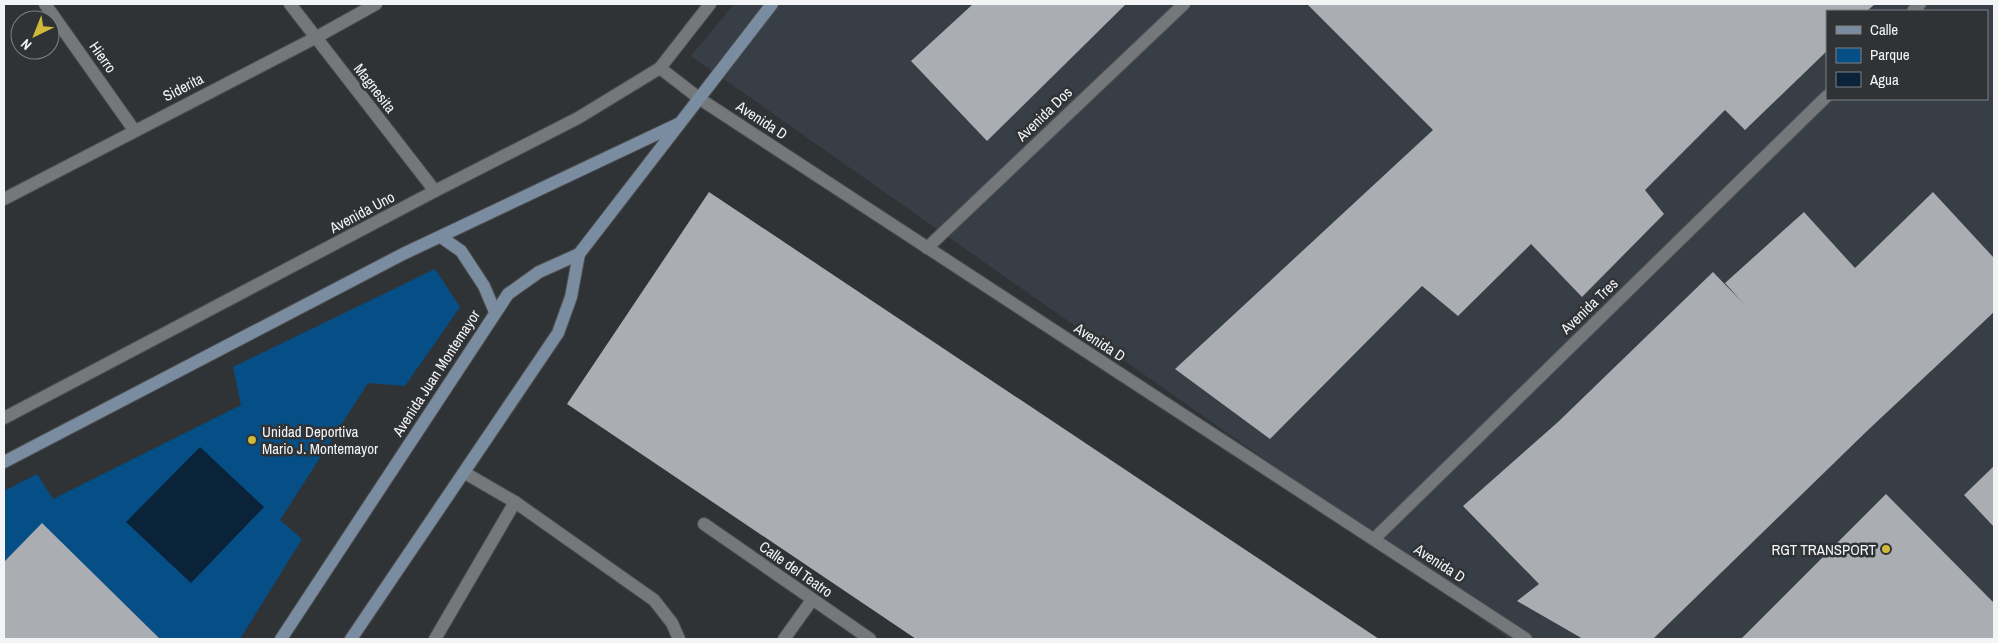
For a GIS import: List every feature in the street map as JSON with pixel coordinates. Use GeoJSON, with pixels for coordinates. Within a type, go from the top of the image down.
{"type":"FeatureCollection","features":[{"type":"Feature","properties":{"kind":"street","name":"Hierro"},"geometry":{"type":"LineString","coordinates":[[45,4],[134,130]]}},
{"type":"Feature","properties":{"kind":"street","name":"Magnesita"},"geometry":{"type":"LineString","coordinates":[[290,4],[435,191]]}},
{"type":"Feature","properties":{"kind":"street","name":"Siderita"},"geometry":{"type":"LineString","coordinates":[[4,198],[315,38],[376,4]]}},
{"type":"Feature","properties":{"kind":"street","name":"Avenida Uno"},"geometry":{"type":"LineString","coordinates":[[4,418],[435,191],[578,118],[660,68],[710,4]]}},
{"type":"Feature","properties":{"kind":"street"},"geometry":{"type":"LineString","coordinates":[[700,99],[772,4]]}},
{"type":"Feature","properties":{"kind":"street","name":"Avenida Dos"},"geometry":{"type":"LineString","coordinates":[[927,248],[1184,4]]}},
{"type":"Feature","properties":{"kind":"street","name":"Avenida D"},"geometry":{"type":"LineString","coordinates":[[660,68],[700,99],[1526,639]]}},
{"type":"Feature","properties":{"kind":"street","name":"Avenida Tres"},"geometry":{"type":"LineString","coordinates":[[1374,540],[1826,97]]}},
{"type":"Feature","properties":{"kind":"street","name":"Avenida Juan Montemayor"},"geometry":{"type":"LineString","coordinates":[[352,639],[558,333],[571,297],[579,254],[700,99]]}},
{"type":"Feature","properties":{"kind":"street"},"geometry":{"type":"LineString","coordinates":[[4,462],[441,236],[681,123]]}},
{"type":"Feature","properties":{"kind":"street"},"geometry":{"type":"LineString","coordinates":[[441,236],[461,251],[484,286],[495,312]]}},
{"type":"Feature","properties":{"kind":"street","name":"Avenida Juan Montemayor"},"geometry":{"type":"LineString","coordinates":[[281,639],[508,294],[539,272],[579,254]]}},
{"type":"Feature","properties":{"kind":"street"},"geometry":{"type":"LineString","coordinates":[[465,473],[515,502],[654,600],[672,623],[679,639]]}},
{"type":"Feature","properties":{"kind":"street"},"geometry":{"type":"LineString","coordinates":[[436,639],[515,502]]}},
{"type":"Feature","properties":{"kind":"street","name":"Calle del Teatro"},"geometry":{"type":"LineString","coordinates":[[704,524],[870,639]]}},
{"type":"Feature","properties":{"kind":"street"},"geometry":{"type":"LineString","coordinates":[[784,639],[812,600]]}},
{"type":"Feature","properties":{"kind":"shaded area"},"geometry":{"type":"Polygon","coordinates":[[[734,4],[1994,4],[1994,639],[1509,639],[1375,537],[691,56],[734,4]]]}},
{"type":"Feature","properties":{"kind":"green space","name":"Unidad Deportiva Mario J. Montemayor"},"geometry":{"type":"Polygon","coordinates":[[[435,269],[460,307],[405,386],[368,383],[280,520],[302,539],[240,639],[4,639],[4,491],[37,474],[53,499],[241,405],[233,367],[435,269]]]}},
{"type":"Feature","properties":{"kind":"water"},"geometry":{"type":"Polygon","coordinates":[[[200,447],[264,507],[191,583],[126,522],[200,447]]]}},
{"type":"Feature","properties":{"kind":"building"},"geometry":{"type":"Polygon","coordinates":[[[973,4],[1126,4],[987,141],[911,61],[973,4]]]}},
{"type":"Feature","properties":{"kind":"building"},"geometry":{"type":"Polygon","coordinates":[[[1307,4],[1875,4],[1868,10],[1826,10],[1826,52],[1745,130],[1725,110],[1645,190],[1664,214],[1582,297],[1531,244],[1458,316],[1422,286],[1270,439],[1175,369],[1433,130],[1307,4]]]}},
{"type":"Feature","properties":{"kind":"building"},"geometry":{"type":"Polygon","coordinates":[[[709,192],[1379,639],[916,639],[567,404],[709,192]]]}},
{"type":"Feature","properties":{"kind":"building"},"geometry":{"type":"Polygon","coordinates":[[[1933,192],[1994,258],[1994,312],[1867,431],[1653,639],[1583,639],[1517,601],[1539,584],[1463,506],[1558,422],[1713,272],[1743,303],[1725,283],[1804,212],[1855,268],[1933,192]]]}},
{"type":"Feature","properties":{"kind":"building"},"geometry":{"type":"Polygon","coordinates":[[[1994,466],[1994,527],[1964,495],[1994,466]]]}},
{"type":"Feature","properties":{"kind":"building","name":"RGT TRANSPORT"},"geometry":{"type":"Polygon","coordinates":[[[1886,494],[1994,603],[1994,639],[1741,639],[1886,494]]]}},
{"type":"Feature","properties":{"kind":"building"},"geometry":{"type":"Polygon","coordinates":[[[42,523],[160,639],[4,639],[4,562],[42,523]]]}},
{"type":"Feature","properties":{"kind":"place","name":"Unidad Deportiva Mario J. Montemayor"},"geometry":{"type":"Point","coordinates":[252,440]}},
{"type":"Feature","properties":{"kind":"place","name":"RGT TRANSPORT"},"geometry":{"type":"Point","coordinates":[1886,549]}}]}
